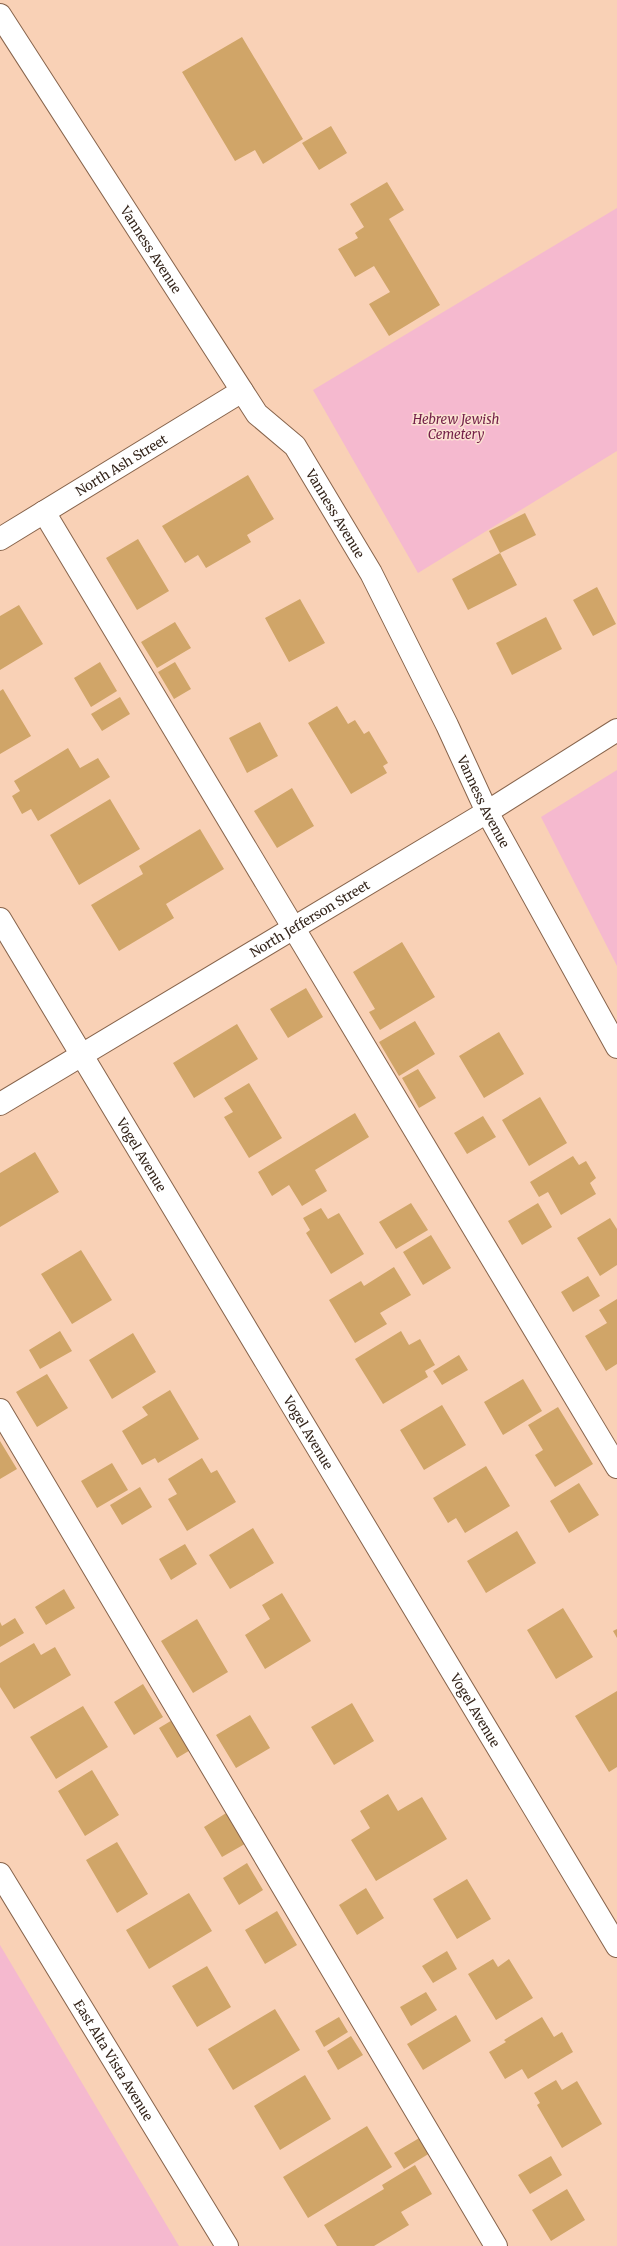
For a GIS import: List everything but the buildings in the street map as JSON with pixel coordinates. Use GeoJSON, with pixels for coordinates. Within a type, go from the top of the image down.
{"type":"FeatureCollection","features":[{"type":"Feature","properties":{"kind":"street","name":"Vanness Avenue"},"geometry":{"type":"LineString","coordinates":[[0,15],[256,414],[296,446],[372,573],[447,725],[487,812],[617,1047]]}},
{"type":"Feature","properties":{"kind":"street","name":"North Ash Street"},"geometry":{"type":"LineString","coordinates":[[0,539],[242,391]]}},
{"type":"Feature","properties":{"kind":"street"},"geometry":{"type":"LineString","coordinates":[[44,512],[617,1467]]}},
{"type":"Feature","properties":{"kind":"street","name":"North Jefferson Street"},"geometry":{"type":"LineString","coordinates":[[0,1104],[487,812],[617,730]]}},
{"type":"Feature","properties":{"kind":"street","name":"Vogel Avenue"},"geometry":{"type":"LineString","coordinates":[[0,919],[617,1946]]}},
{"type":"Feature","properties":{"kind":"street"},"geometry":{"type":"LineString","coordinates":[[0,1410],[496,2246]]}},
{"type":"Feature","properties":{"kind":"street","name":"East Alta Vista Avenue"},"geometry":{"type":"LineString","coordinates":[[0,1874],[227,2246]]}},
{"type":"Feature","properties":{"kind":"green space","name":"Hebrew Jewish Cemetery"},"geometry":{"type":"Polygon","coordinates":[[[617,208],[617,451],[418,573],[313,390],[617,208]]]}},
{"type":"Feature","properties":{"kind":"green space"},"geometry":{"type":"Polygon","coordinates":[[[617,770],[617,966],[541,817],[617,770]]]}},
{"type":"Feature","properties":{"kind":"green space"},"geometry":{"type":"Polygon","coordinates":[[[0,1945],[179,2246],[0,2246],[0,1945]]]}}]}
